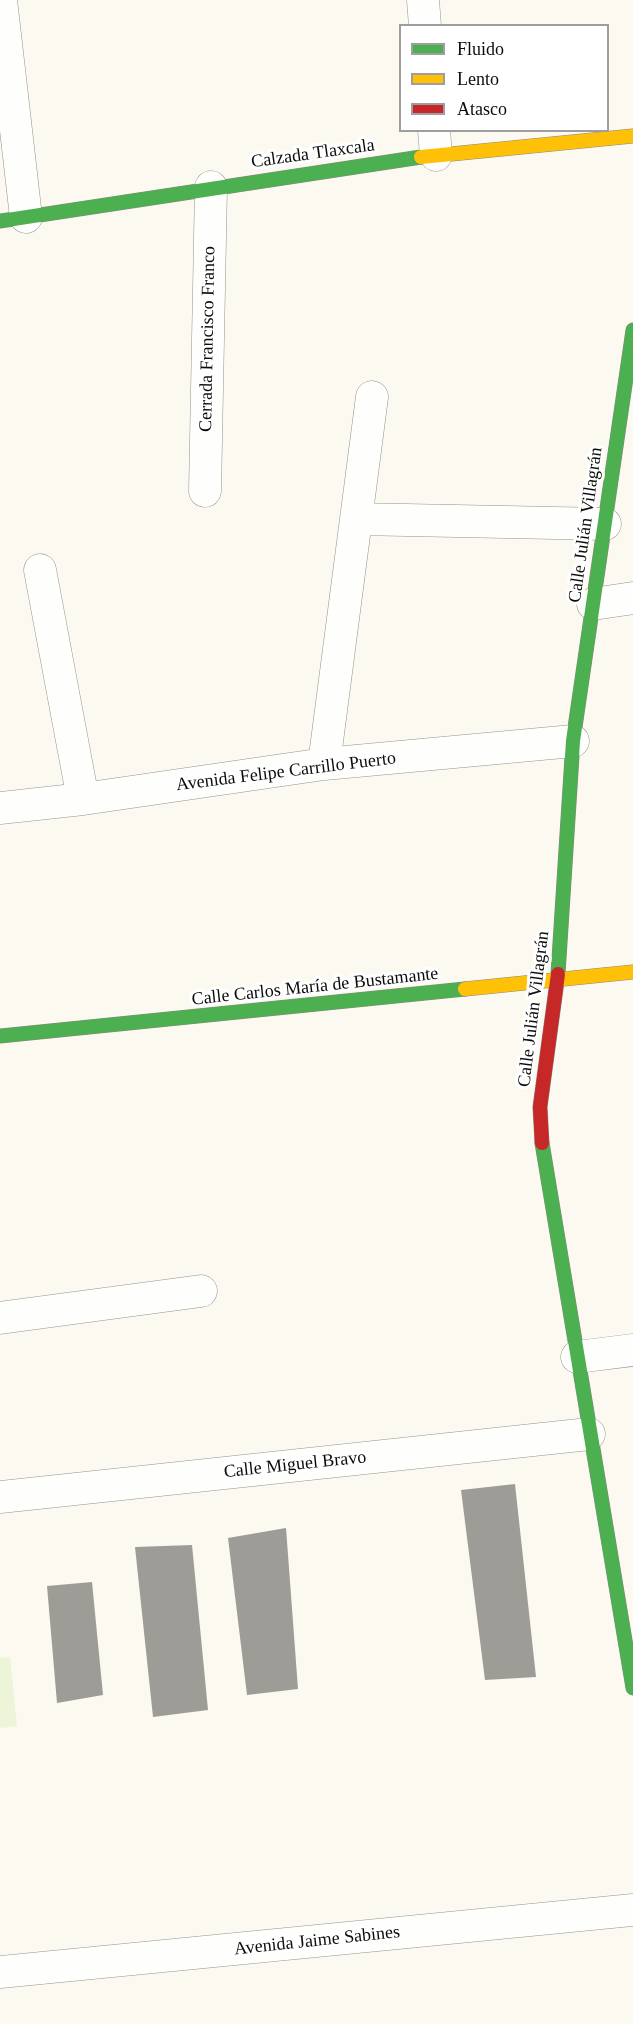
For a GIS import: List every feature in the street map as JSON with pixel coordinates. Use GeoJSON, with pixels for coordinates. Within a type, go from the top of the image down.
{"type":"FeatureCollection","features":[{"type":"Feature","properties":{"kind":"street"},"geometry":{"type":"LineString","coordinates":[[0,0],[13,219]]}},
{"type":"Feature","properties":{"kind":"street"},"geometry":{"type":"LineString","coordinates":[[423,0],[425,24]]}},
{"type":"Feature","properties":{"kind":"street","name":"Calzada Tlaxcala"},"geometry":{"type":"LineString","coordinates":[[13,219],[211,187],[435,143],[633,136]]}},
{"type":"Feature","properties":{"kind":"street","name":"Cerrada Francisco Franco"},"geometry":{"type":"LineString","coordinates":[[205,491],[211,187]]}},
{"type":"Feature","properties":{"kind":"street","name":"Calle Julián Villagrán"},"geometry":{"type":"LineString","coordinates":[[633,330],[573,741],[558,981],[540,1107],[541,1128],[589,1434],[633,1687]]}},
{"type":"Feature","properties":{"kind":"street"},"geometry":{"type":"LineString","coordinates":[[324,764],[372,397]]}},
{"type":"Feature","properties":{"kind":"street"},"geometry":{"type":"LineString","coordinates":[[356,519],[605,524]]}},
{"type":"Feature","properties":{"kind":"street"},"geometry":{"type":"LineString","coordinates":[[40,570],[83,800]]}},
{"type":"Feature","properties":{"kind":"street"},"geometry":{"type":"LineString","coordinates":[[593,604],[633,598]]}},
{"type":"Feature","properties":{"kind":"street","name":"Avenida Felipe Carrillo Puerto"},"geometry":{"type":"LineString","coordinates":[[0,808],[83,800],[324,764],[573,741]]}},
{"type":"Feature","properties":{"kind":"street","name":"Calle Carlos María de Bustamante"},"geometry":{"type":"LineString","coordinates":[[0,1036],[633,972]]}},
{"type":"Feature","properties":{"kind":"street"},"geometry":{"type":"LineString","coordinates":[[0,1318],[201,1291]]}},
{"type":"Feature","properties":{"kind":"street"},"geometry":{"type":"LineString","coordinates":[[577,1357],[633,1350]]}},
{"type":"Feature","properties":{"kind":"street","name":"Calle Miguel Bravo"},"geometry":{"type":"LineString","coordinates":[[1,1489],[589,1434]]}},
{"type":"Feature","properties":{"kind":"street","name":"Avenida Jaime Sabines"},"geometry":{"type":"LineString","coordinates":[[0,1972],[633,1910]]}},
{"type":"Feature","properties":{"kind":"green space"},"geometry":{"type":"Polygon","coordinates":[[[10,1657],[17,1726],[0,1728],[0,1658],[10,1657]]]}},
{"type":"Feature","properties":{"kind":"building"},"geometry":{"type":"Polygon","coordinates":[[[515,1484],[536,1677],[485,1680],[461,1490],[515,1484]]]}},
{"type":"Feature","properties":{"kind":"building"},"geometry":{"type":"Polygon","coordinates":[[[286,1528],[298,1689],[247,1695],[228,1538],[286,1528]]]}},
{"type":"Feature","properties":{"kind":"building"},"geometry":{"type":"Polygon","coordinates":[[[192,1545],[208,1710],[153,1717],[135,1547],[192,1545]]]}},
{"type":"Feature","properties":{"kind":"building"},"geometry":{"type":"Polygon","coordinates":[[[92,1582],[103,1695],[57,1703],[47,1586],[92,1582]]]}},
{"type":"Feature","properties":{"kind":"traffic: fast"},"geometry":{"type":"LineString","coordinates":[[0,221],[421,157]]}},
{"type":"Feature","properties":{"kind":"traffic: fast"},"geometry":{"type":"LineString","coordinates":[[558,974],[573,741],[633,330]]}},
{"type":"Feature","properties":{"kind":"traffic: fast"},"geometry":{"type":"LineString","coordinates":[[0,1036],[465,989]]}},
{"type":"Feature","properties":{"kind":"traffic: fast"},"geometry":{"type":"LineString","coordinates":[[542,1143],[633,1688]]}},
{"type":"Feature","properties":{"kind":"traffic: slow"},"geometry":{"type":"LineString","coordinates":[[421,157],[633,136]]}},
{"type":"Feature","properties":{"kind":"traffic: slow"},"geometry":{"type":"LineString","coordinates":[[465,989],[633,972]]}},
{"type":"Feature","properties":{"kind":"traffic: jam"},"geometry":{"type":"LineString","coordinates":[[542,1143],[540,1107],[558,974]]}}]}
